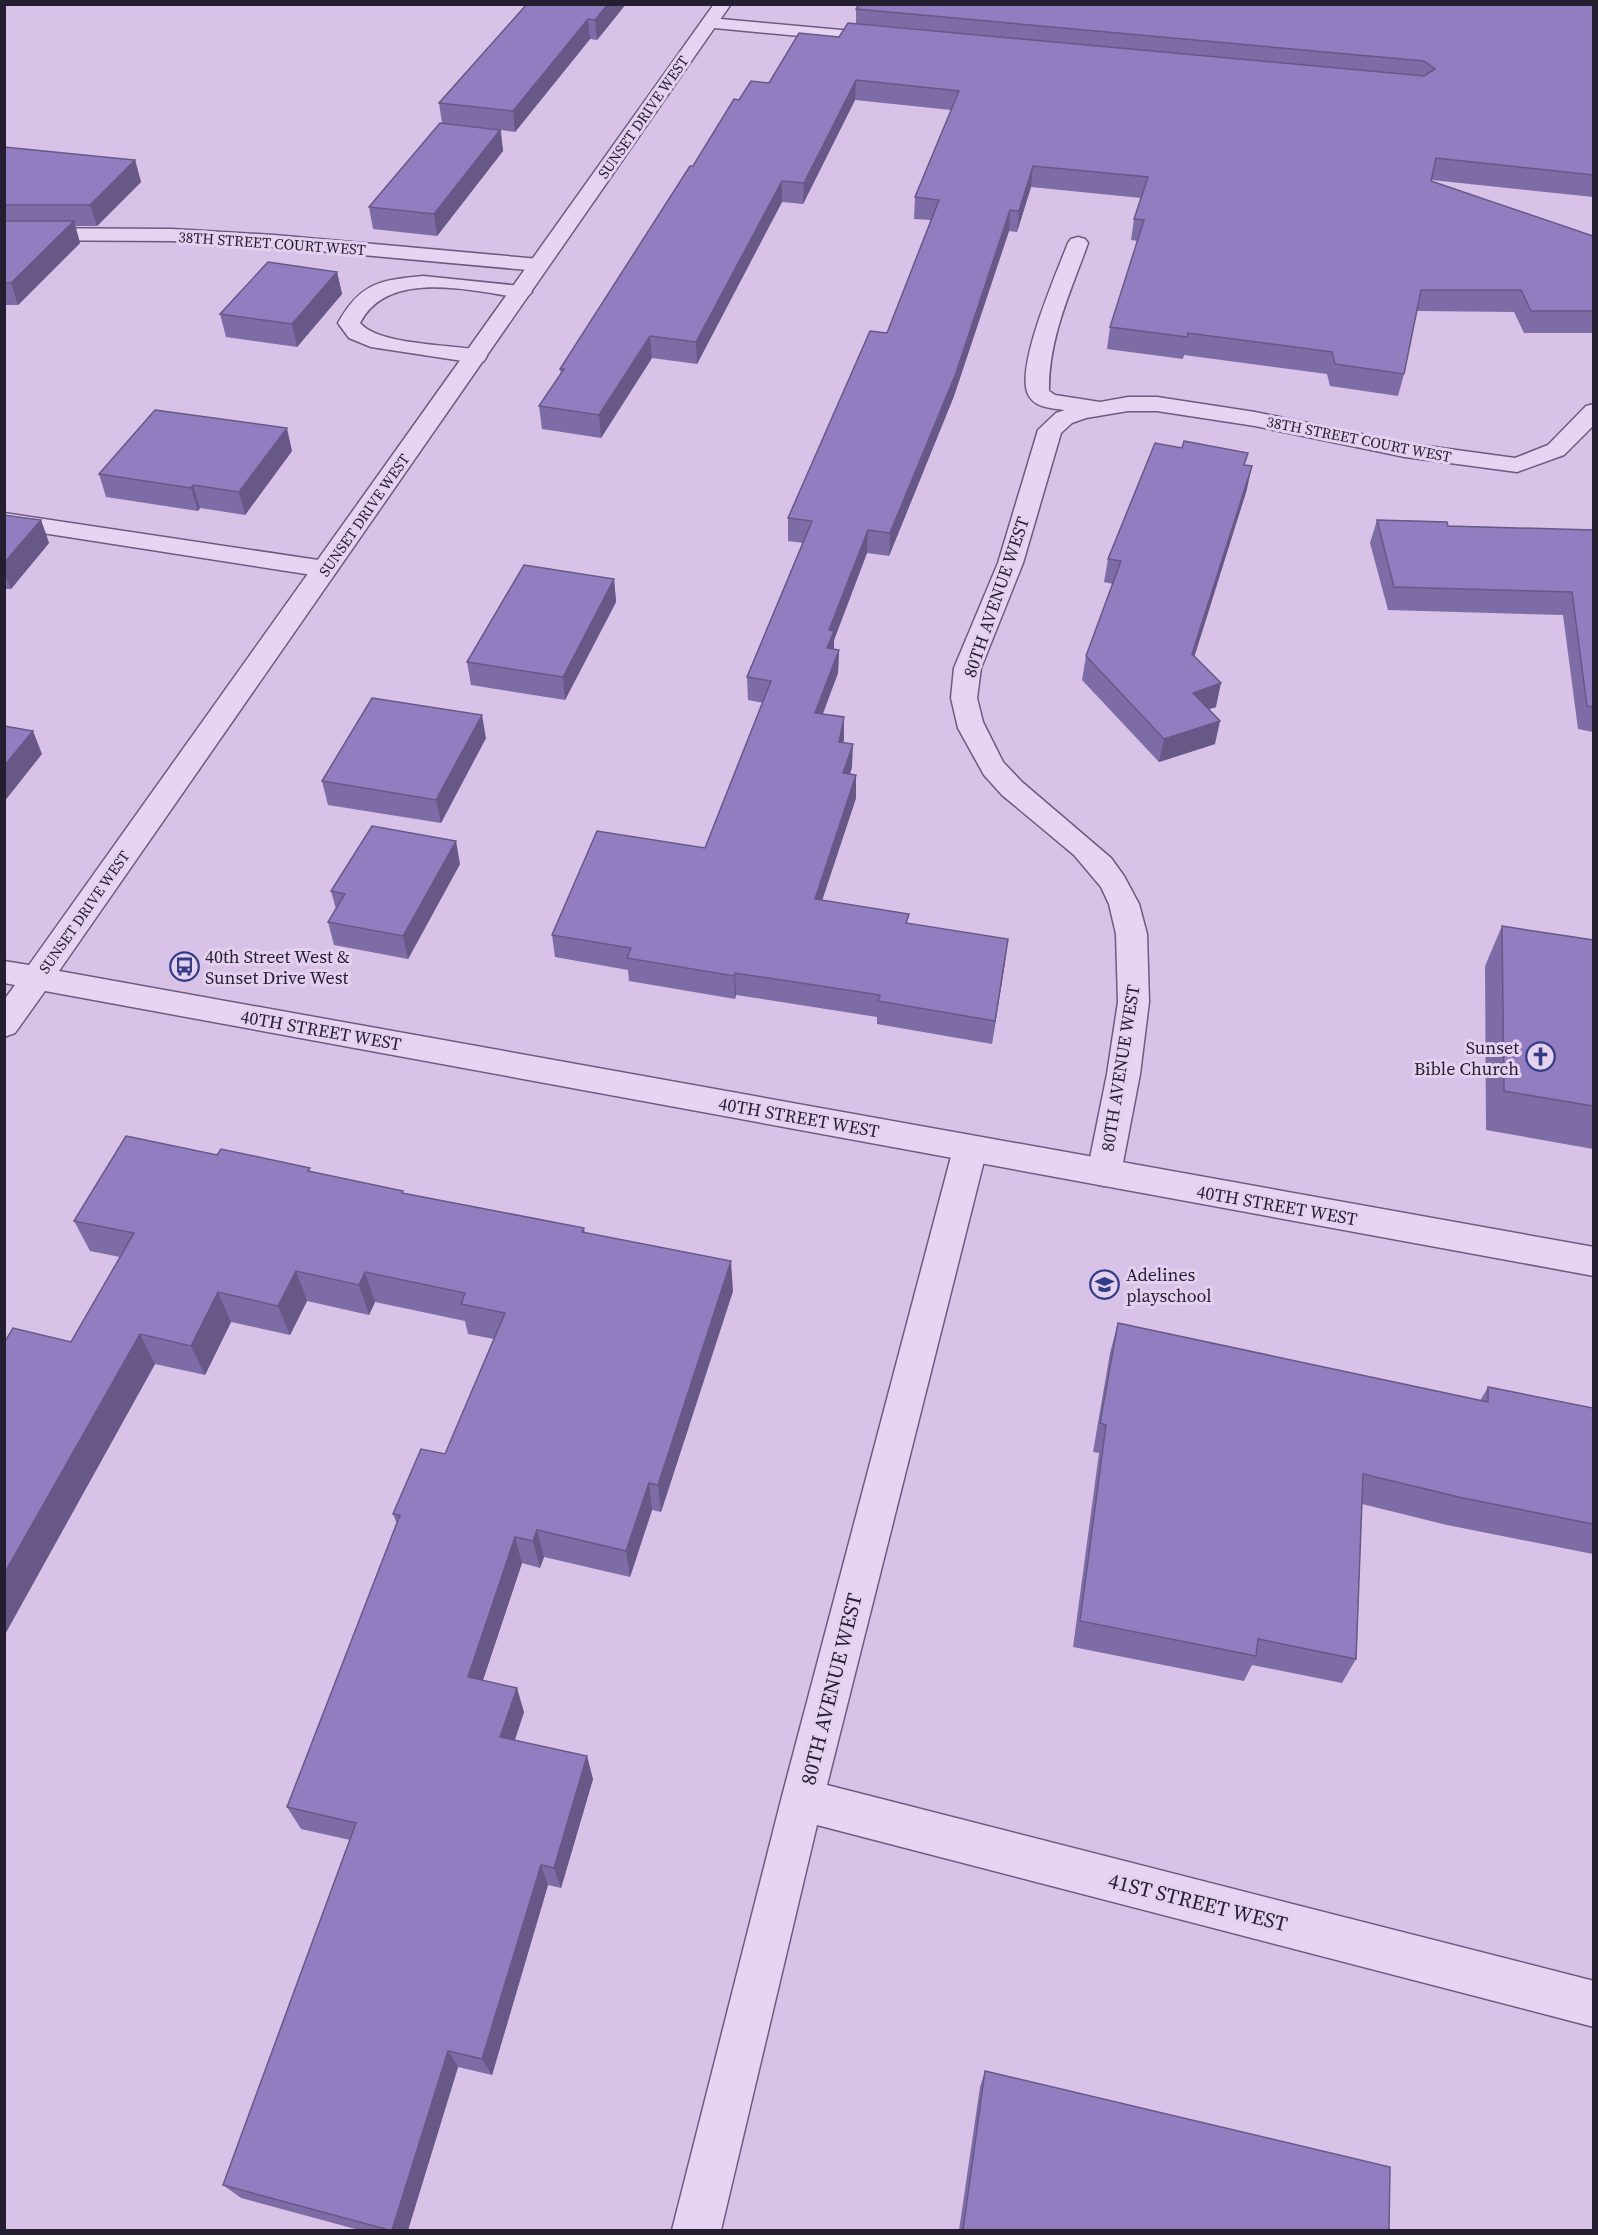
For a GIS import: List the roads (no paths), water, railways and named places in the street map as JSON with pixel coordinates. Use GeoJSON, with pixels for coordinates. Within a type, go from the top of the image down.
{"type":"FeatureCollection","features":[{"type":"Feature","properties":{"kind":"street"},"geometry":{"type":"LineString","coordinates":[[716,14],[899,40]]}},
{"type":"Feature","properties":{"kind":"street","name":"SUNSET DRIVE WEST"},"geometry":{"type":"LineString","coordinates":[[4,1025],[716,14]]}},
{"type":"Feature","properties":{"kind":"street","name":"38TH STREET COURT WEST"},"geometry":{"type":"LineString","coordinates":[[4,234],[172,236],[274,241],[539,265]]}},
{"type":"Feature","properties":{"kind":"street"},"geometry":{"type":"LineString","coordinates":[[1078,243],[1043,342],[1037,380],[1038,393],[1048,401],[1107,408]]}},
{"type":"Feature","properties":{"kind":"street"},"geometry":{"type":"LineString","coordinates":[[476,356],[379,342],[357,333],[349,323],[352,309],[366,295],[384,286],[417,283],[459,284],[521,291]]}},
{"type":"Feature","properties":{"kind":"street","name":"38TH STREET COURT WEST"},"geometry":{"type":"LineString","coordinates":[[1107,408],[1128,404],[1157,404],[1255,419],[1405,450],[1517,465],[1557,450],[1593,411]]}},
{"type":"Feature","properties":{"kind":"street","name":"80TH AVENUE WEST"},"geometry":{"type":"LineString","coordinates":[[1104,1173],[1133,1004],[1135,966],[1124,904],[1108,873],[1022,798],[995,771],[970,726],[964,696],[976,644],[1005,580],[1050,430],[1064,418],[1081,411],[1107,408]]}},
{"type":"Feature","properties":{"kind":"street"},"geometry":{"type":"LineString","coordinates":[[4,520],[325,569]]}},
{"type":"Feature","properties":{"kind":"street","name":"40TH STREET WEST"},"geometry":{"type":"LineString","coordinates":[[4,972],[1593,1262]]}},
{"type":"Feature","properties":{"kind":"street","name":"80TH AVENUE WEST"},"geometry":{"type":"LineString","coordinates":[[696,2230],[802,1800],[970,1149]]}},
{"type":"Feature","properties":{"kind":"street","name":"41ST STREET WEST"},"geometry":{"type":"LineString","coordinates":[[802,1800],[1593,2004]]}},
{"type":"Feature","properties":{"kind":"place","name":"40th Street West & Sunset Drive West"},"geometry":{"type":"Point","coordinates":[184,966]}},
{"type":"Feature","properties":{"kind":"place","name":"Sunset Bible Church"},"geometry":{"type":"Point","coordinates":[1540,1057]}},
{"type":"Feature","properties":{"kind":"place","name":"Adelines playschool"},"geometry":{"type":"Point","coordinates":[1105,1284]}}]}
